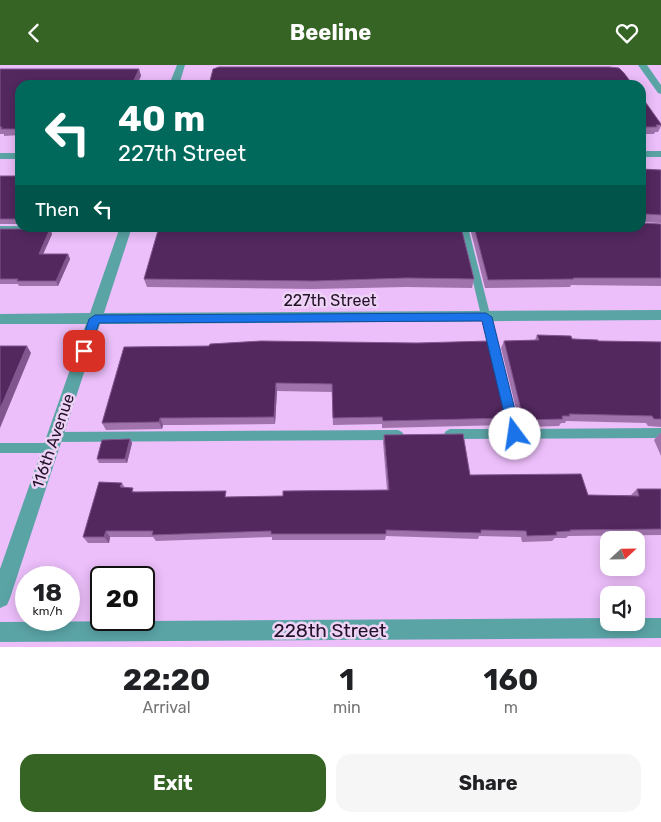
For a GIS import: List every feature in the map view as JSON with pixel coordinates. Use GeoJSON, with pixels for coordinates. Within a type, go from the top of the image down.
{"type":"FeatureCollection","features":[{"type":"Feature","properties":{"kind":"street"},"geometry":{"type":"LineString","coordinates":[[176,80],[181,65]]}},
{"type":"Feature","properties":{"kind":"street"},"geometry":{"type":"LineString","coordinates":[[642,65],[661,91]]}},
{"type":"Feature","properties":{"kind":"street"},"geometry":{"type":"LineString","coordinates":[[646,154],[661,154]]}},
{"type":"Feature","properties":{"kind":"street"},"geometry":{"type":"LineString","coordinates":[[0,156],[15,156]]}},
{"type":"Feature","properties":{"kind":"street","name":"116th Avenue"},"geometry":{"type":"LineString","coordinates":[[0,598],[125,232]]}},
{"type":"Feature","properties":{"kind":"street","name":"227th Street"},"geometry":{"type":"LineString","coordinates":[[0,319],[661,315]]}},
{"type":"Feature","properties":{"kind":"street","name":"228th Street"},"geometry":{"type":"LineString","coordinates":[[0,632],[661,628]]}},
{"type":"Feature","properties":{"kind":"lane"},"geometry":{"type":"LineString","coordinates":[[0,229],[15,229]]}},
{"type":"Feature","properties":{"kind":"lane"},"geometry":{"type":"LineString","coordinates":[[465,232],[515,434]]}},
{"type":"Feature","properties":{"kind":"lane"},"geometry":{"type":"LineString","coordinates":[[436,435],[661,433]]}},
{"type":"Feature","properties":{"kind":"lane"},"geometry":{"type":"LineString","coordinates":[[0,448],[53,443],[407,435]]}},
{"type":"Feature","properties":{"kind":"building"},"geometry":{"type":"Polygon","coordinates":[[[219,67],[609,67],[619,68],[629,80],[210,80],[213,69],[219,67]]]}},
{"type":"Feature","properties":{"kind":"building"},"geometry":{"type":"Polygon","coordinates":[[[0,69],[139,69],[134,80],[15,80],[15,129],[1,129],[2,127],[0,127],[0,69]]]}},
{"type":"Feature","properties":{"kind":"building"},"geometry":{"type":"Polygon","coordinates":[[[646,103],[661,124],[656,125],[657,127],[646,127],[646,103]]]}},
{"type":"Feature","properties":{"kind":"building"},"geometry":{"type":"Polygon","coordinates":[[[646,169],[661,170],[661,215],[646,214],[646,169]]]}},
{"type":"Feature","properties":{"kind":"building"},"geometry":{"type":"Polygon","coordinates":[[[0,176],[15,176],[15,219],[0,219],[0,176]]]}},
{"type":"Feature","properties":{"kind":"building"},"geometry":{"type":"Polygon","coordinates":[[[646,223],[661,224],[661,278],[488,280],[475,232],[646,232],[646,223]]]}},
{"type":"Feature","properties":{"kind":"building"},"geometry":{"type":"Polygon","coordinates":[[[0,229],[15,229],[15,232],[49,232],[39,254],[68,254],[56,281],[0,279],[0,229]]]}},
{"type":"Feature","properties":{"kind":"building"},"geometry":{"type":"Polygon","coordinates":[[[158,232],[462,232],[474,279],[407,278],[314,281],[144,279],[158,232]]]}},
{"type":"Feature","properties":{"kind":"building"},"geometry":{"type":"Polygon","coordinates":[[[537,335],[571,336],[572,339],[598,341],[661,342],[661,419],[654,419],[652,416],[569,414],[570,416],[562,416],[563,419],[526,420],[523,418],[504,341],[539,340],[537,335]]]}},
{"type":"Feature","properties":{"kind":"building"},"geometry":{"type":"Polygon","coordinates":[[[261,341],[417,343],[489,341],[508,418],[383,421],[382,417],[333,418],[332,384],[276,383],[274,417],[160,418],[159,422],[102,423],[124,347],[209,346],[210,344],[261,341]]]}},
{"type":"Feature","properties":{"kind":"building"},"geometry":{"type":"Polygon","coordinates":[[[0,346],[27,346],[0,409],[0,346]]]}},
{"type":"Feature","properties":{"kind":"building"},"geometry":{"type":"Polygon","coordinates":[[[463,434],[470,475],[581,474],[588,495],[639,496],[637,489],[661,489],[661,529],[570,530],[556,532],[557,535],[527,536],[526,531],[481,530],[481,533],[386,530],[386,534],[271,534],[271,531],[152,535],[153,531],[106,531],[104,537],[83,537],[99,482],[122,483],[120,487],[133,488],[132,492],[226,491],[225,497],[283,496],[283,491],[389,490],[384,435],[463,434]]]}},
{"type":"Feature","properties":{"kind":"building"},"geometry":{"type":"Polygon","coordinates":[[[130,439],[125,459],[97,459],[102,440],[130,439]]]}},
{"type":"Feature","properties":{"kind":"route"},"geometry":{"type":"LineString","coordinates":[[84,351],[95,319],[486,317],[515,434]]}}]}
